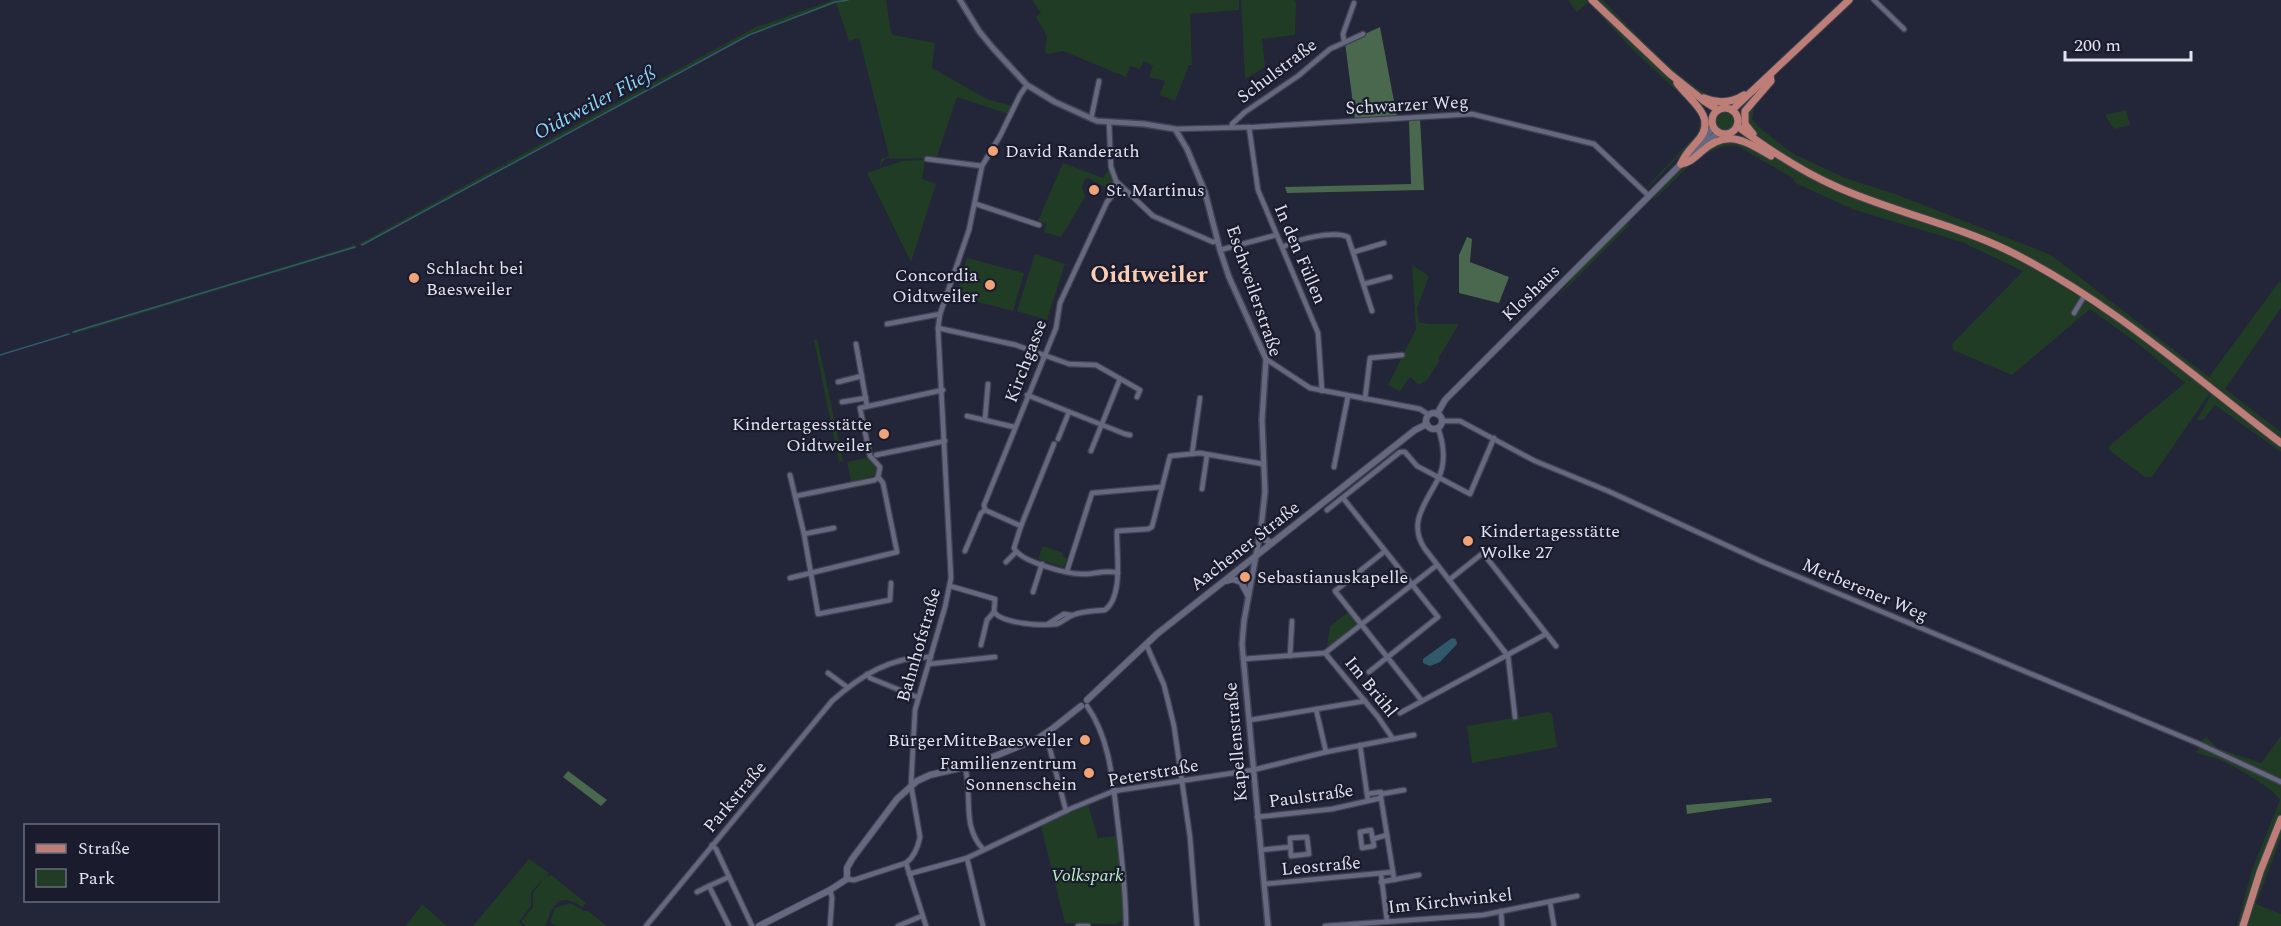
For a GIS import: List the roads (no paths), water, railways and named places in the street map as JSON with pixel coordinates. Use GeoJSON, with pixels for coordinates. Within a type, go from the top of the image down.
{"type":"FeatureCollection","features":[{"type":"Feature","properties":{"kind":"main road"},"geometry":{"type":"LineString","coordinates":[[1592,0],[1716,113],[1717,129],[1726,134],[1735,128]]}},
{"type":"Feature","properties":{"kind":"main road"},"geometry":{"type":"LineString","coordinates":[[1735,128],[1734,112],[1849,0]]}},
{"type":"Feature","properties":{"kind":"main road"},"geometry":{"type":"LineString","coordinates":[[1674,77],[1706,99],[1722,102],[1738,99],[1770,75]]}},
{"type":"Feature","properties":{"kind":"main road"},"geometry":{"type":"LineString","coordinates":[[1770,75],[1771,81],[1746,108],[1744,119],[1749,130],[1781,159]]}},
{"type":"Feature","properties":{"kind":"main road"},"geometry":{"type":"LineString","coordinates":[[1674,77],[1683,92],[1701,110],[1705,120],[1703,134],[1684,155],[1681,164]]}},
{"type":"Feature","properties":{"kind":"main road"},"geometry":{"type":"LineString","coordinates":[[1716,113],[1726,108],[1734,112]]}},
{"type":"Feature","properties":{"kind":"main road"},"geometry":{"type":"LineString","coordinates":[[1735,128],[1781,159],[1838,187],[2006,250],[2085,296],[2281,443]]}},
{"type":"Feature","properties":{"kind":"main road","name":"Kloshaus"},"geometry":{"type":"LineString","coordinates":[[1435,412],[1717,129]]}},
{"type":"Feature","properties":{"kind":"main road"},"geometry":{"type":"LineString","coordinates":[[1681,164],[1691,161],[1710,144],[1730,139],[1744,141],[1773,158],[1781,159]]}},
{"type":"Feature","properties":{"kind":"main road"},"geometry":{"type":"LineString","coordinates":[[1435,412],[1442,421],[1438,428],[1430,428],[1427,424],[1435,412]]}},
{"type":"Feature","properties":{"kind":"main road","name":"Aachener Straße"},"geometry":{"type":"LineString","coordinates":[[847,879],[847,868],[852,859],[910,785],[930,775],[965,767],[1003,754],[1046,734],[1085,704],[1146,644],[1415,430],[1427,424]]}},
{"type":"Feature","properties":{"kind":"main road"},"geometry":{"type":"LineString","coordinates":[[1260,532],[1264,539],[1272,543]]}},
{"type":"Feature","properties":{"kind":"main road"},"geometry":{"type":"LineString","coordinates":[[1222,583],[1238,580],[1244,585],[1248,595]]}},
{"type":"Feature","properties":{"kind":"main road"},"geometry":{"type":"LineString","coordinates":[[2243,926],[2260,872],[2281,819]]}},
{"type":"Feature","properties":{"kind":"main road"},"geometry":{"type":"LineString","coordinates":[[759,926],[847,879]]}},
{"type":"Feature","properties":{"kind":"street"},"geometry":{"type":"LineString","coordinates":[[960,0],[979,31],[1027,85],[1055,102],[1091,119],[1175,129]]}},
{"type":"Feature","properties":{"kind":"street"},"geometry":{"type":"LineString","coordinates":[[1874,0],[1904,29]]}},
{"type":"Feature","properties":{"kind":"street","name":"Schulstraße"},"geometry":{"type":"LineString","coordinates":[[1344,41],[1343,34],[1354,3]]}},
{"type":"Feature","properties":{"kind":"street","name":"Schulstraße"},"geometry":{"type":"LineString","coordinates":[[1232,127],[1239,117],[1286,85],[1330,49],[1363,34]]}},
{"type":"Feature","properties":{"kind":"street"},"geometry":{"type":"LineString","coordinates":[[1091,119],[1099,81]]}},
{"type":"Feature","properties":{"kind":"street","name":"Bahnhofstraße"},"geometry":{"type":"LineString","coordinates":[[906,863],[914,853],[920,837],[910,785],[917,697],[929,664],[950,586],[951,548],[938,328],[940,314],[969,230],[982,166],[1027,85]]}},
{"type":"Feature","properties":{"kind":"street","name":"Schwarzer Weg"},"geometry":{"type":"LineString","coordinates":[[1249,127],[1472,114],[1594,144],[1649,196]]}},
{"type":"Feature","properties":{"kind":"street"},"geometry":{"type":"LineString","coordinates":[[1109,122],[1111,167],[1116,182],[1153,216],[1213,242],[1217,241]]}},
{"type":"Feature","properties":{"kind":"street","name":"Schulstraße"},"geometry":{"type":"LineString","coordinates":[[1175,129],[1249,127]]}},
{"type":"Feature","properties":{"kind":"street","name":"In den Füllen"},"geometry":{"type":"LineString","coordinates":[[1249,127],[1258,190],[1318,333],[1322,391]]}},
{"type":"Feature","properties":{"kind":"street","name":"Eschweilerstraße"},"geometry":{"type":"LineString","coordinates":[[1175,129],[1187,149],[1205,192],[1229,277],[1266,359],[1262,420],[1265,492],[1255,556]]}},
{"type":"Feature","properties":{"kind":"street"},"geometry":{"type":"LineString","coordinates":[[927,159],[982,166]]}},
{"type":"Feature","properties":{"kind":"street","name":"Kirchgasse"},"geometry":{"type":"LineString","coordinates":[[965,551],[981,513],[985,510],[984,505],[1014,427],[1056,328],[1060,303],[1107,202],[1114,193],[1116,182]]}},
{"type":"Feature","properties":{"kind":"street"},"geometry":{"type":"LineString","coordinates":[[976,204],[1039,225]]}},
{"type":"Feature","properties":{"kind":"street"},"geometry":{"type":"LineString","coordinates":[[1220,250],[1276,235]]}},
{"type":"Feature","properties":{"kind":"street"},"geometry":{"type":"LineString","coordinates":[[1283,247],[1299,239],[1341,235],[1348,237],[1372,311]]}},
{"type":"Feature","properties":{"kind":"street"},"geometry":{"type":"LineString","coordinates":[[1354,252],[1384,243]]}},
{"type":"Feature","properties":{"kind":"street"},"geometry":{"type":"LineString","coordinates":[[1364,284],[1390,277]]}},
{"type":"Feature","properties":{"kind":"street"},"geometry":{"type":"LineString","coordinates":[[2073,314],[2085,296]]}},
{"type":"Feature","properties":{"kind":"street"},"geometry":{"type":"LineString","coordinates":[[887,324],[940,314]]}},
{"type":"Feature","properties":{"kind":"street"},"geometry":{"type":"LineString","coordinates":[[938,328],[1016,345],[1069,364],[1096,365],[1140,390],[1137,397]]}},
{"type":"Feature","properties":{"kind":"street"},"geometry":{"type":"LineString","coordinates":[[856,344],[867,406]]}},
{"type":"Feature","properties":{"kind":"street"},"geometry":{"type":"LineString","coordinates":[[1365,399],[1370,358],[1402,356]]}},
{"type":"Feature","properties":{"kind":"street"},"geometry":{"type":"LineString","coordinates":[[1266,359],[1310,388],[1435,412]]}},
{"type":"Feature","properties":{"kind":"street"},"geometry":{"type":"LineString","coordinates":[[838,382],[862,376]]}},
{"type":"Feature","properties":{"kind":"street"},"geometry":{"type":"LineString","coordinates":[[1091,451],[1120,379]]}},
{"type":"Feature","properties":{"kind":"street"},"geometry":{"type":"LineString","coordinates":[[985,419],[988,384]]}},
{"type":"Feature","properties":{"kind":"street"},"geometry":{"type":"LineString","coordinates":[[796,496],[875,480],[878,477],[880,467],[877,461],[870,456],[860,408],[943,390]]}},
{"type":"Feature","properties":{"kind":"street"},"geometry":{"type":"LineString","coordinates":[[1027,395],[1130,435]]}},
{"type":"Feature","properties":{"kind":"street"},"geometry":{"type":"LineString","coordinates":[[1334,467],[1348,396]]}},
{"type":"Feature","properties":{"kind":"street"},"geometry":{"type":"LineString","coordinates":[[842,402],[866,398]]}},
{"type":"Feature","properties":{"kind":"street"},"geometry":{"type":"LineString","coordinates":[[1192,454],[1200,398]]}},
{"type":"Feature","properties":{"kind":"street"},"geometry":{"type":"LineString","coordinates":[[1069,412],[1021,526],[1015,544],[1016,552],[1022,557],[1067,571],[1083,574],[1112,571],[1118,573]]}},
{"type":"Feature","properties":{"kind":"street"},"geometry":{"type":"LineString","coordinates":[[967,416],[1014,427]]}},
{"type":"Feature","properties":{"kind":"street","name":"Merberener Weg"},"geometry":{"type":"LineString","coordinates":[[1442,421],[1460,421],[1535,461],[1608,491],[1765,562],[2197,743],[2281,782]]}},
{"type":"Feature","properties":{"kind":"street"},"geometry":{"type":"LineString","coordinates":[[1438,428],[1443,447],[1443,461],[1439,478],[1426,499],[1417,524],[1422,544],[1508,656],[1515,717]]}},
{"type":"Feature","properties":{"kind":"street"},"geometry":{"type":"LineString","coordinates":[[1327,510],[1400,452],[1405,452],[1417,466],[1470,494],[1494,438]]}},
{"type":"Feature","properties":{"kind":"street"},"geometry":{"type":"LineString","coordinates":[[876,455],[945,441]]}},
{"type":"Feature","properties":{"kind":"street"},"geometry":{"type":"LineString","coordinates":[[1202,489],[1207,455]]}},
{"type":"Feature","properties":{"kind":"street"},"geometry":{"type":"LineString","coordinates":[[994,612],[1001,618],[1025,623],[1048,624],[1064,614],[1071,615],[1108,608],[1118,573],[1117,531],[1152,527],[1170,456],[1207,455],[1263,464]]}},
{"type":"Feature","properties":{"kind":"street"},"geometry":{"type":"LineString","coordinates":[[790,476],[804,534],[818,614],[890,600],[891,583]]}},
{"type":"Feature","properties":{"kind":"street"},"geometry":{"type":"LineString","coordinates":[[790,578],[897,552],[883,483],[878,477]]}},
{"type":"Feature","properties":{"kind":"street"},"geometry":{"type":"LineString","coordinates":[[1067,571],[1092,493],[1162,487]]}},
{"type":"Feature","properties":{"kind":"street"},"geometry":{"type":"LineString","coordinates":[[1343,498],[1438,617],[1369,672]]}},
{"type":"Feature","properties":{"kind":"street"},"geometry":{"type":"LineString","coordinates":[[985,510],[1021,526]]}},
{"type":"Feature","properties":{"kind":"street"},"geometry":{"type":"LineString","coordinates":[[804,534],[834,528]]}},
{"type":"Feature","properties":{"kind":"street"},"geometry":{"type":"LineString","coordinates":[[1385,551],[1335,591],[1422,701]]}},
{"type":"Feature","properties":{"kind":"street"},"geometry":{"type":"LineString","coordinates":[[1006,562],[1016,552]]}},
{"type":"Feature","properties":{"kind":"street"},"geometry":{"type":"LineString","coordinates":[[1449,580],[1483,553],[1556,646]]}},
{"type":"Feature","properties":{"kind":"street","name":"Kapellenstraße"},"geometry":{"type":"LineString","coordinates":[[1255,556],[1244,621],[1244,659],[1268,926]]}},
{"type":"Feature","properties":{"kind":"street"},"geometry":{"type":"LineString","coordinates":[[1034,592],[1042,564]]}},
{"type":"Feature","properties":{"kind":"street"},"geometry":{"type":"LineString","coordinates":[[1325,653],[1437,565]]}},
{"type":"Feature","properties":{"kind":"street"},"geometry":{"type":"LineString","coordinates":[[950,586],[992,598],[996,602],[994,612],[987,620],[981,645]]}},
{"type":"Feature","properties":{"kind":"street"},"geometry":{"type":"LineString","coordinates":[[1290,656],[1292,621]]}},
{"type":"Feature","properties":{"kind":"street"},"geometry":{"type":"LineString","coordinates":[[1400,713],[1546,634]]}},
{"type":"Feature","properties":{"kind":"street"},"geometry":{"type":"LineString","coordinates":[[1146,644],[1164,685],[1183,781],[1197,926]]}},
{"type":"Feature","properties":{"kind":"street","name":"Im Brühl"},"geometry":{"type":"LineString","coordinates":[[1244,659],[1325,653],[1393,739]]}},
{"type":"Feature","properties":{"kind":"street","name":"Parkstraße"},"geometry":{"type":"LineString","coordinates":[[646,926],[818,717],[847,687],[887,664],[931,657]]}},
{"type":"Feature","properties":{"kind":"street"},"geometry":{"type":"LineString","coordinates":[[929,664],[995,657]]}},
{"type":"Feature","properties":{"kind":"street"},"geometry":{"type":"LineString","coordinates":[[828,673],[847,687]]}},
{"type":"Feature","properties":{"kind":"street"},"geometry":{"type":"LineString","coordinates":[[867,675],[917,697]]}},
{"type":"Feature","properties":{"kind":"street"},"geometry":{"type":"LineString","coordinates":[[1250,720],[1365,701]]}},
{"type":"Feature","properties":{"kind":"street"},"geometry":{"type":"LineString","coordinates":[[1085,704],[1103,737],[1114,791],[1125,888],[1126,926]]}},
{"type":"Feature","properties":{"kind":"street"},"geometry":{"type":"LineString","coordinates":[[1316,709],[1326,752]]}},
{"type":"Feature","properties":{"kind":"street"},"geometry":{"type":"LineString","coordinates":[[1046,734],[1066,810]]}},
{"type":"Feature","properties":{"kind":"street","name":"Peterstraße"},"geometry":{"type":"LineString","coordinates":[[909,874],[967,858],[1066,810],[1114,791],[1253,770],[1326,752],[1414,735]]}},
{"type":"Feature","properties":{"kind":"street","name":"Paulstraße"},"geometry":{"type":"LineString","coordinates":[[1360,745],[1368,801]]}},
{"type":"Feature","properties":{"kind":"street"},"geometry":{"type":"LineString","coordinates":[[965,767],[970,830],[983,849]]}},
{"type":"Feature","properties":{"kind":"street","name":"Paulstraße"},"geometry":{"type":"LineString","coordinates":[[1257,817],[1332,809],[1404,790]]}},
{"type":"Feature","properties":{"kind":"street","name":"Paulstraße"},"geometry":{"type":"LineString","coordinates":[[1367,794],[1381,792],[1381,796]]}},
{"type":"Feature","properties":{"kind":"street"},"geometry":{"type":"LineString","coordinates":[[1381,796],[1394,880]]}},
{"type":"Feature","properties":{"kind":"street"},"geometry":{"type":"LineString","coordinates":[[1373,839],[1387,835]]}},
{"type":"Feature","properties":{"kind":"street"},"geometry":{"type":"LineString","coordinates":[[1307,837],[1309,854],[1291,856],[1290,848],[1290,838],[1307,837]]}},
{"type":"Feature","properties":{"kind":"street"},"geometry":{"type":"LineString","coordinates":[[711,845],[716,849],[752,926]]}},
{"type":"Feature","properties":{"kind":"street"},"geometry":{"type":"LineString","coordinates":[[1261,850],[1290,848]]}},
{"type":"Feature","properties":{"kind":"street"},"geometry":{"type":"LineString","coordinates":[[967,858],[983,926]]}},
{"type":"Feature","properties":{"kind":"street"},"geometry":{"type":"LineString","coordinates":[[847,879],[854,880],[906,863],[926,926]]}},
{"type":"Feature","properties":{"kind":"street","name":"Leostraße"},"geometry":{"type":"LineString","coordinates":[[1264,884],[1393,872]]}},
{"type":"Feature","properties":{"kind":"street","name":"Leostraße"},"geometry":{"type":"LineString","coordinates":[[1380,874],[1387,921]]}},
{"type":"Feature","properties":{"kind":"street","name":"Leostraße"},"geometry":{"type":"LineString","coordinates":[[1381,882],[1419,875]]}},
{"type":"Feature","properties":{"kind":"street"},"geometry":{"type":"LineString","coordinates":[[697,892],[729,877]]}},
{"type":"Feature","properties":{"kind":"street"},"geometry":{"type":"LineString","coordinates":[[710,886],[729,926]]}},
{"type":"Feature","properties":{"kind":"street"},"geometry":{"type":"LineString","coordinates":[[830,890],[830,925]]}},
{"type":"Feature","properties":{"kind":"street","name":"Im Kirchwinkel"},"geometry":{"type":"LineString","coordinates":[[1325,926],[1387,921],[1407,923],[1455,918],[1576,896]]}},
{"type":"Feature","properties":{"kind":"street"},"geometry":{"type":"LineString","coordinates":[[1550,902],[1554,926]]}},
{"type":"Feature","properties":{"kind":"street"},"geometry":{"type":"LineString","coordinates":[[1501,911],[1502,926]]}},
{"type":"Feature","properties":{"kind":"street"},"geometry":{"type":"LineString","coordinates":[[898,926],[922,916]]}},
{"type":"Feature","properties":{"kind":"street"},"geometry":{"type":"LineString","coordinates":[[1455,918],[1456,926]]}},
{"type":"Feature","properties":{"kind":"street"},"geometry":{"type":"LineString","coordinates":[[1078,926],[1088,926]]}},
{"type":"Feature","properties":{"kind":"water"},"geometry":{"type":"Polygon","coordinates":[[[1452,638],[1456,639],[1457,644],[1440,662],[1430,666],[1423,663],[1423,659],[1452,638]]]}},
{"type":"Feature","properties":{"kind":"waterway","name":"Oidtweiler Fließ"},"geometry":{"type":"LineString","coordinates":[[362,245],[749,35],[835,2],[848,0]]}},
{"type":"Feature","properties":{"kind":"waterway","name":"Oidtweiler Fließ"},"geometry":{"type":"LineString","coordinates":[[73,332],[355,247]]}},
{"type":"Feature","properties":{"kind":"waterway","name":"Oidtweiler Fließ"},"geometry":{"type":"LineString","coordinates":[[0,355],[69,334]]}},
{"type":"Feature","properties":{"kind":"place","name":"David Randerath"},"geometry":{"type":"Point","coordinates":[993,151]}},
{"type":"Feature","properties":{"kind":"place","name":"St. Martinus"},"geometry":{"type":"Point","coordinates":[1094,190]}},
{"type":"Feature","properties":{"kind":"place","name":"Schlacht bei Baesweiler"},"geometry":{"type":"Point","coordinates":[414,278]}},
{"type":"Feature","properties":{"kind":"place","name":"Concordia Oidtweiler"},"geometry":{"type":"Point","coordinates":[990,285]}},
{"type":"Feature","properties":{"kind":"place","name":"Kindertagesstätte Oidtweiler"},"geometry":{"type":"Point","coordinates":[884,434]}},
{"type":"Feature","properties":{"kind":"place","name":"Kindertagesstätte Wolke 27"},"geometry":{"type":"Point","coordinates":[1468,541]}},
{"type":"Feature","properties":{"kind":"place","name":"Sebastianuskapelle"},"geometry":{"type":"Point","coordinates":[1245,577]}},
{"type":"Feature","properties":{"kind":"place","name":"BürgerMitteBaesweiler"},"geometry":{"type":"Point","coordinates":[1085,740]}},
{"type":"Feature","properties":{"kind":"place","name":"Familienzentrum Sonnenschein"},"geometry":{"type":"Point","coordinates":[1089,773]}},
{"type":"Feature","properties":{"kind":"district","name":"Oidtweiler"},"geometry":{"type":"Point","coordinates":[1149,275]}},
{"type":"Feature","properties":{"kind":"park label","name":"Volkspark"},"geometry":{"type":"Point","coordinates":[1087,875]}}]}
